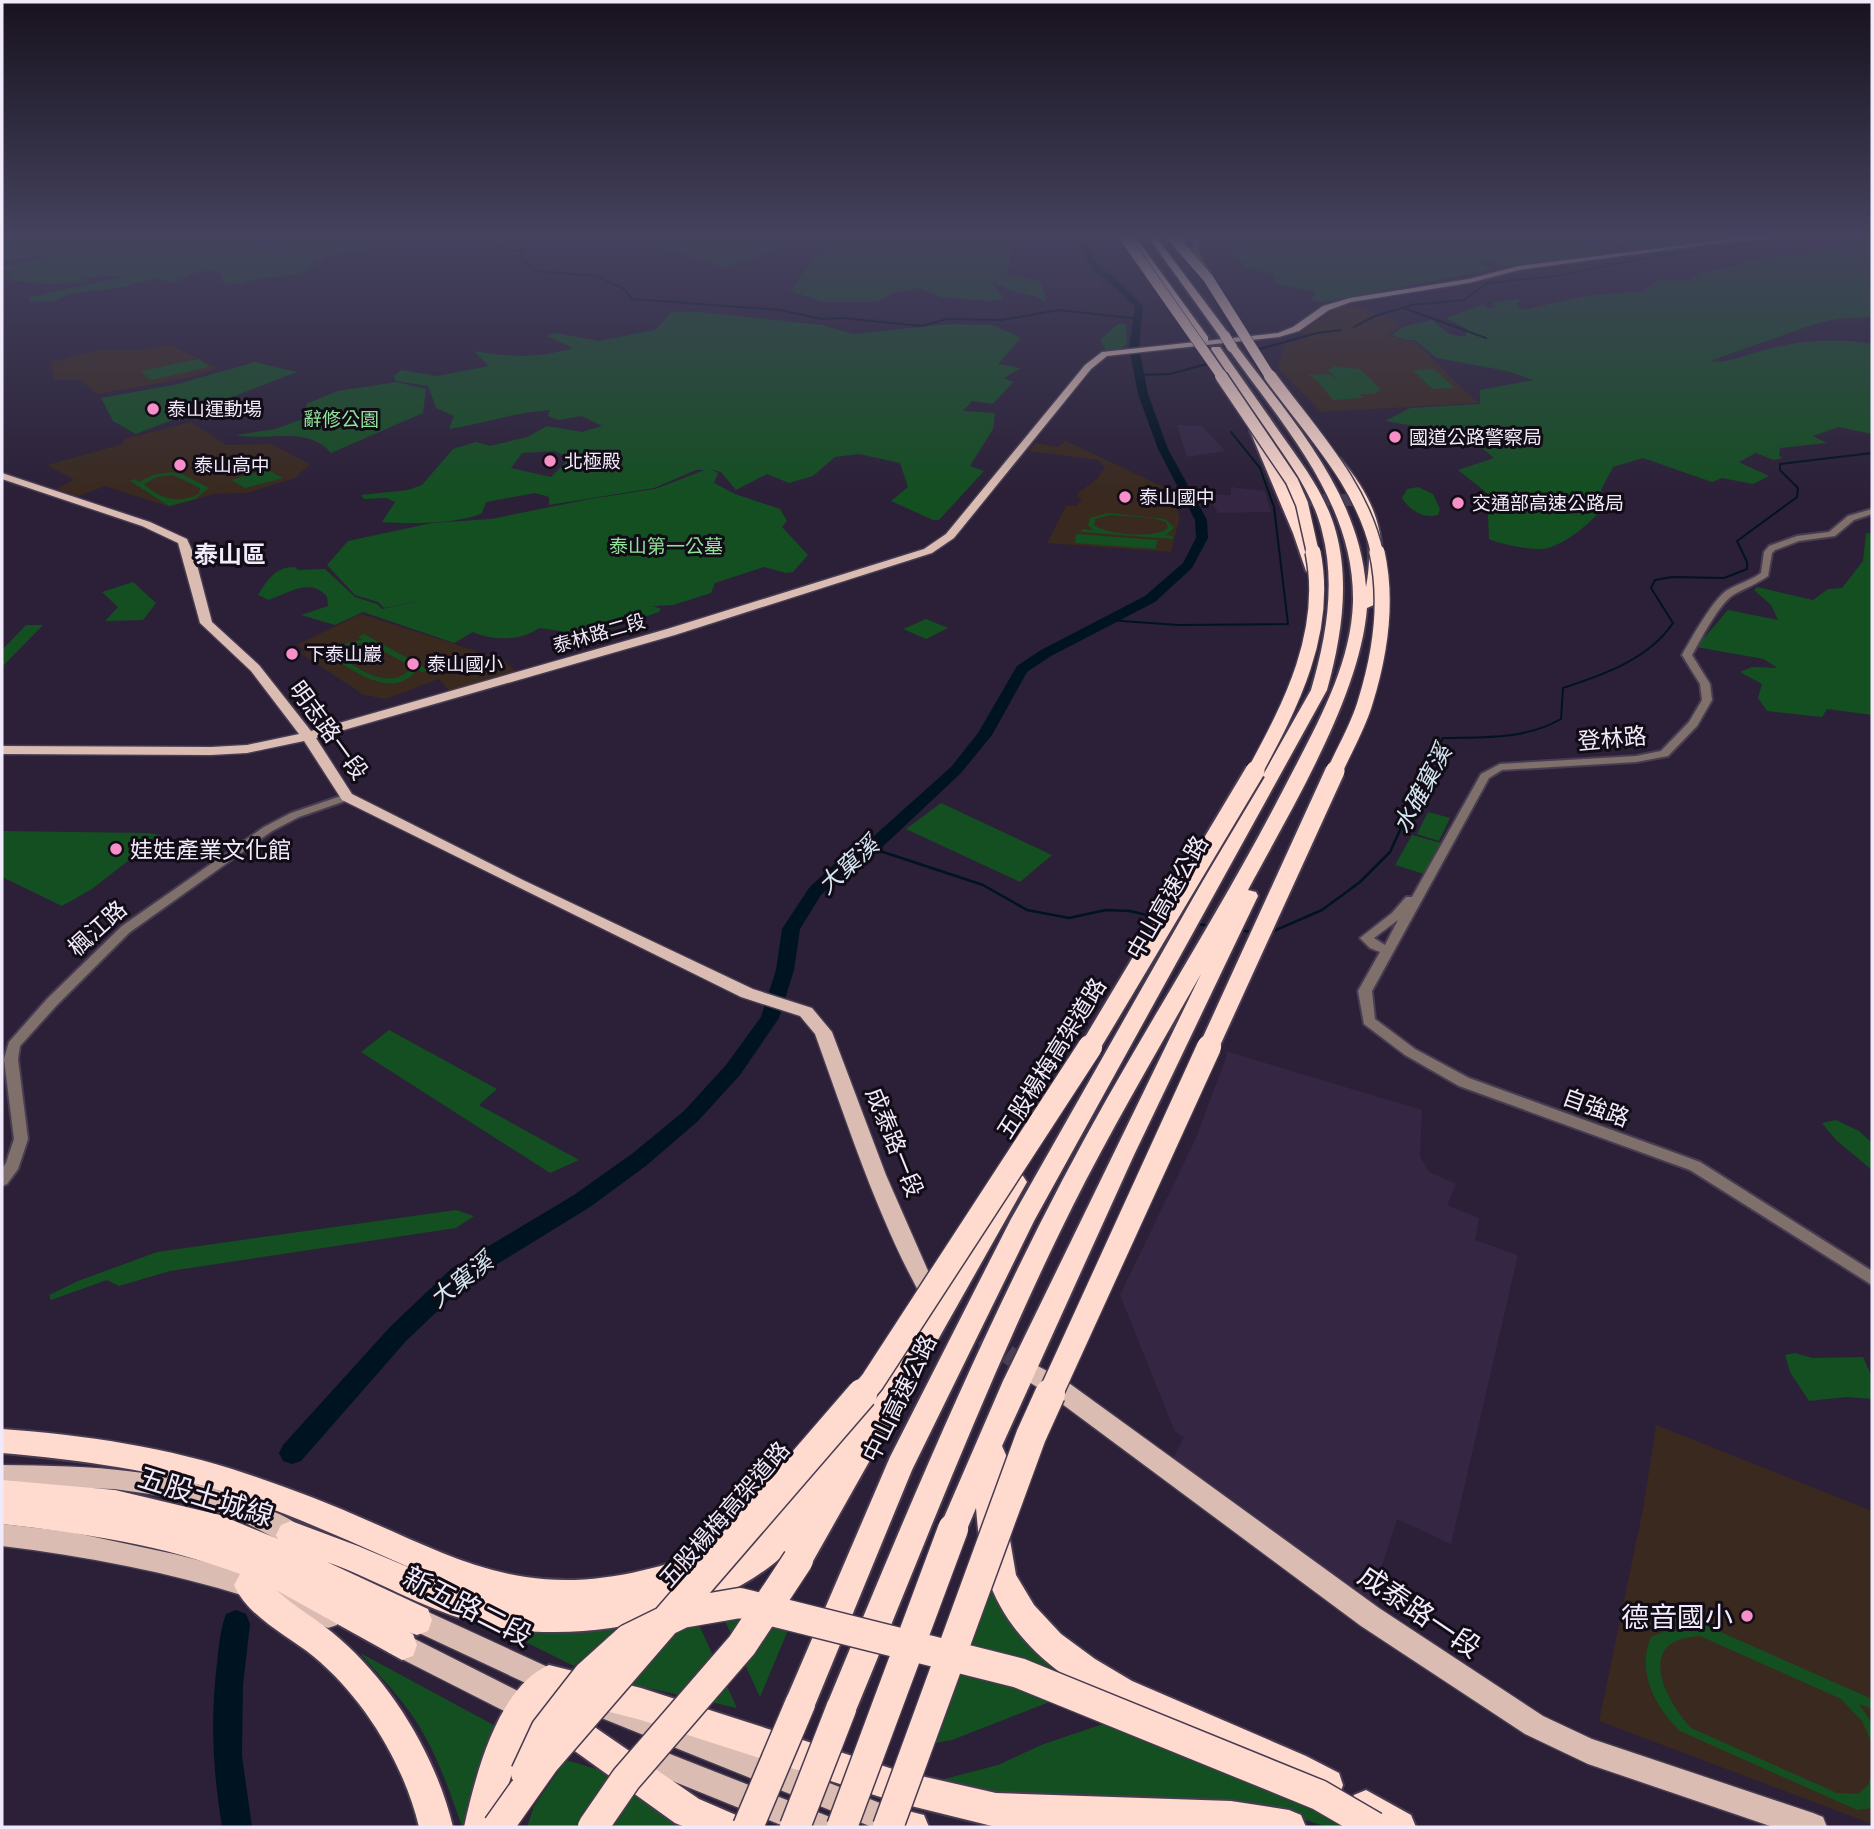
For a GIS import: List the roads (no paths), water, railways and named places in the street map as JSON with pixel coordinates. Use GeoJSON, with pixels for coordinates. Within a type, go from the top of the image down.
{"type":"FeatureCollection","features":[{"type":"Feature","properties":{"kind":"highway","name":"五股楊梅高架道路"},"geometry":{"type":"LineString","coordinates":[[498,1827],[544,1762],[872,1382],[989,1206],[1091,1044],[1230,817],[1290,707],[1308,652],[1317,608],[1314,556],[1302,504],[1292,481],[1263,436],[1184,323]]}},
{"type":"Feature","properties":{"kind":"highway"},"geometry":{"type":"LineString","coordinates":[[1194,323],[1210,344],[1254,426],[1310,559],[1325,617],[1319,690]]}},
{"type":"Feature","properties":{"kind":"highway","name":"中山高速公路"},"geometry":{"type":"LineString","coordinates":[[748,1827],[906,1454],[1023,1219],[1182,922],[1299,730],[1319,690],[1329,655],[1334,623],[1336,577],[1329,531],[1311,486],[1196,323]]}},
{"type":"Feature","properties":{"kind":"highway"},"geometry":{"type":"LineString","coordinates":[[1216,323],[1323,477],[1346,524],[1356,557],[1360,601],[1352,655]]}},
{"type":"Feature","properties":{"kind":"highway"},"geometry":{"type":"LineString","coordinates":[[888,1827],[1031,1436],[1365,705],[1380,647],[1384,595],[1379,551],[1354,492],[1321,442],[1254,355],[1235,323]]}},
{"type":"Feature","properties":{"kind":"highway"},"geometry":{"type":"LineString","coordinates":[[1222,368],[1322,602]]}},
{"type":"Feature","properties":{"kind":"highway"},"geometry":{"type":"LineString","coordinates":[[795,1827],[931,1485],[1048,1231],[1155,1036],[1251,892],[1271,832],[1312,748],[1352,655],[1370,600],[1377,548],[1373,523],[1358,500],[1355,480],[1256,381]]}},
{"type":"Feature","properties":{"kind":"highway"},"geometry":{"type":"LineString","coordinates":[[1286,501],[1304,500]]}},
{"type":"Feature","properties":{"kind":"highway"},"geometry":{"type":"LineString","coordinates":[[593,1827],[633,1770],[741,1646],[798,1560],[1024,1167],[1182,922],[1289,729],[1324,648]]}},
{"type":"Feature","properties":{"kind":"highway"},"geometry":{"type":"LineString","coordinates":[[842,1827],[953,1530],[1225,931]]}},
{"type":"Feature","properties":{"kind":"highway"},"geometry":{"type":"LineString","coordinates":[[436,1827],[433,1809],[418,1771],[370,1696],[337,1657],[311,1634],[282,1615],[278,1564],[356,1559],[430,1593],[484,1610],[553,1618],[614,1611],[669,1600],[714,1583],[762,1555],[797,1523],[828,1485],[919,1346]]}},
{"type":"Feature","properties":{"kind":"highway"},"geometry":{"type":"LineString","coordinates":[[2,1441],[146,1461],[229,1480],[306,1508],[475,1582],[514,1591],[558,1596],[598,1594],[650,1584],[705,1566],[749,1544],[784,1514],[819,1477],[868,1418],[919,1346]]}},
{"type":"Feature","properties":{"kind":"highway"},"geometry":{"type":"LineString","coordinates":[[1024,1377],[1000,1422],[989,1470],[989,1507],[1004,1583],[1028,1623],[1090,1677],[1180,1719],[1278,1759],[1399,1827]]}},
{"type":"Feature","properties":{"kind":"highway","name":"五股土城線"},"geometry":{"type":"LineString","coordinates":[[2,1493],[116,1503],[220,1529],[278,1564],[410,1633]]}},
{"type":"Feature","properties":{"kind":"highway","name":"五股土城線"},"geometry":{"type":"LineString","coordinates":[[2,1511],[68,1517],[148,1531],[235,1557],[278,1564]]}},
{"type":"Feature","properties":{"kind":"highway"},"geometry":{"type":"LineString","coordinates":[[512,1827],[516,1793],[546,1730],[588,1676],[629,1639],[661,1623],[682,1613],[740,1603],[1019,1673],[1319,1795],[1374,1827]]}},
{"type":"Feature","properties":{"kind":"highway"},"geometry":{"type":"LineString","coordinates":[[481,1827],[498,1759],[524,1708],[549,1681],[641,1704],[899,1787],[996,1810],[1231,1818],[1289,1827]]}},
{"type":"Feature","properties":{"kind":"highway"},"geometry":{"type":"LineString","coordinates":[[569,1728],[687,1811],[724,1827]]}},
{"type":"Feature","properties":{"kind":"highway"},"geometry":{"type":"LineString","coordinates":[[905,1827],[912,1827]]}},
{"type":"Feature","properties":{"kind":"main road"},"geometry":{"type":"LineString","coordinates":[[1246,340],[1292,331],[1303,323]]}},
{"type":"Feature","properties":{"kind":"main road","name":"泰林路二段"},"geometry":{"type":"LineString","coordinates":[[2,750],[211,751],[247,748],[307,736],[671,632],[936,548],[950,536],[1088,367],[1100,356],[1246,340]]}},
{"type":"Feature","properties":{"kind":"main road","name":"明志路一段"},"geometry":{"type":"LineString","coordinates":[[2,476],[155,528],[183,541],[206,623],[255,668],[307,736],[347,797],[518,883],[759,997],[800,1009]]}},
{"type":"Feature","properties":{"kind":"main road","name":"成泰路一段"},"geometry":{"type":"LineString","coordinates":[[800,1009],[814,1018],[823,1032],[876,1175],[920,1276],[935,1301]]}},
{"type":"Feature","properties":{"kind":"main road","name":"成泰路一段"},"geometry":{"type":"LineString","coordinates":[[1024,1377],[1182,1478],[1370,1617],[1534,1725],[1588,1751],[1813,1827]]}},
{"type":"Feature","properties":{"kind":"main road","name":"新五路二段"},"geometry":{"type":"LineString","coordinates":[[2,1475],[132,1480],[232,1506],[262,1518],[278,1564]]}},
{"type":"Feature","properties":{"kind":"main road","name":"新五路二段"},"geometry":{"type":"LineString","coordinates":[[2,1535],[278,1564],[323,1560],[410,1633],[524,1708],[820,1827]]}},
{"type":"Feature","properties":{"kind":"main road","name":"新五路二段"},"geometry":{"type":"LineString","coordinates":[[410,1633],[549,1681],[630,1719],[905,1827]]}},
{"type":"Feature","properties":{"kind":"street"},"geometry":{"type":"LineString","coordinates":[[1236,323],[1246,340]]}},
{"type":"Feature","properties":{"kind":"street","name":"登林路"},"geometry":{"type":"LineString","coordinates":[[1425,885],[1396,915],[1366,937],[1374,945],[1387,950],[1425,885],[1485,776],[1500,767],[1655,757],[1670,749],[1693,724],[1707,700],[1705,684],[1687,655],[1721,601],[1728,594],[1756,581],[1765,573],[1768,552],[1772,548],[1797,539],[1832,534],[1851,518],[1872,510]]}},
{"type":"Feature","properties":{"kind":"street","name":"楓江路"},"geometry":{"type":"LineString","coordinates":[[2,1180],[13,1164],[21,1139],[10,1059],[14,1045],[52,1002],[126,929],[204,873],[268,829],[295,815],[347,797]]}},
{"type":"Feature","properties":{"kind":"street","name":"自強路"},"geometry":{"type":"LineString","coordinates":[[1387,950],[1365,991],[1366,1008],[1370,1021],[1401,1045],[1481,1089],[1695,1166],[1872,1279]]}},
{"type":"Feature","properties":{"kind":"waterway"},"geometry":{"type":"LineString","coordinates":[[896,323],[921,326],[931,323]]}},
{"type":"Feature","properties":{"kind":"waterway","name":"大窠溪"},"geometry":{"type":"LineString","coordinates":[[292,1453],[398,1334],[460,1275],[582,1201],[640,1159],[691,1116],[733,1070],[770,1018],[785,970],[791,929],[815,892],[839,869],[871,848],[956,770],[985,735],[1022,669],[1046,653],[1150,599],[1188,565],[1202,538],[1201,520],[1163,449],[1143,394],[1134,348],[1137,323]]}},
{"type":"Feature","properties":{"kind":"waterway"},"geometry":{"type":"LineString","coordinates":[[1354,327],[1361,323]]}},
{"type":"Feature","properties":{"kind":"waterway"},"geometry":{"type":"LineString","coordinates":[[1446,323],[1486,338]]}},
{"type":"Feature","properties":{"kind":"waterway"},"geometry":{"type":"LineString","coordinates":[[1256,350],[1317,333],[1341,330]]}},
{"type":"Feature","properties":{"kind":"waterway"},"geometry":{"type":"LineString","coordinates":[[1139,375],[1170,374],[1207,364]]}},
{"type":"Feature","properties":{"kind":"waterway"},"geometry":{"type":"LineString","coordinates":[[1108,620],[1178,625],[1288,624],[1274,507],[1260,468],[1231,432]]}},
{"type":"Feature","properties":{"kind":"waterway","name":"水確窠溪"},"geometry":{"type":"LineString","coordinates":[[1427,773],[1443,738],[1504,736],[1547,726],[1561,719],[1563,688],[1609,671],[1651,647],[1673,623],[1651,588],[1655,580],[1672,577],[1724,578],[1747,569],[1747,562],[1737,541],[1797,497],[1798,488],[1780,470],[1780,464],[1872,453]]}},
{"type":"Feature","properties":{"kind":"waterway","name":"水確窠溪"},"geometry":{"type":"LineString","coordinates":[[1269,933],[1322,910],[1360,882],[1390,852],[1427,771]]}},
{"type":"Feature","properties":{"kind":"waterway","name":"水確窠溪"},"geometry":{"type":"LineString","coordinates":[[871,848],[983,885],[1027,910],[1069,918],[1106,910],[1130,911],[1159,918]]}},
{"type":"Feature","properties":{"kind":"waterway","name":"水確窠溪"},"geometry":{"type":"LineString","coordinates":[[1197,924],[1211,926]]}},
{"type":"Feature","properties":{"kind":"waterway","name":"水確窠溪"},"geometry":{"type":"LineString","coordinates":[[1238,930],[1252,932]]}},
{"type":"Feature","properties":{"kind":"waterway","name":"大窠溪"},"geometry":{"type":"LineString","coordinates":[[236,1624],[229,1685],[227,1756],[237,1827]]}},
{"type":"Feature","properties":{"kind":"tunnel"},"geometry":{"type":"LineString","coordinates":[[1304,500],[1352,500]]}},
{"type":"Feature","properties":{"kind":"tunnel"},"geometry":{"type":"LineString","coordinates":[[937,1302],[1029,1370]]}},
{"type":"Feature","properties":{"kind":"place","name":"泰山運動場"},"geometry":{"type":"Point","coordinates":[153,409]}},
{"type":"Feature","properties":{"kind":"place","name":"國道公路警察局"},"geometry":{"type":"Point","coordinates":[1395,437]}},
{"type":"Feature","properties":{"kind":"place","name":"北極殿"},"geometry":{"type":"Point","coordinates":[550,461]}},
{"type":"Feature","properties":{"kind":"place","name":"泰山高中"},"geometry":{"type":"Point","coordinates":[180,465]}},
{"type":"Feature","properties":{"kind":"place","name":"泰山國中"},"geometry":{"type":"Point","coordinates":[1125,497]}},
{"type":"Feature","properties":{"kind":"place","name":"交通部高速公路局"},"geometry":{"type":"Point","coordinates":[1458,503]}},
{"type":"Feature","properties":{"kind":"place","name":"下泰山巖"},"geometry":{"type":"Point","coordinates":[292,654]}},
{"type":"Feature","properties":{"kind":"place","name":"泰山國小"},"geometry":{"type":"Point","coordinates":[413,664]}},
{"type":"Feature","properties":{"kind":"place","name":"娃娃產業文化館"},"geometry":{"type":"Point","coordinates":[116,849]}},
{"type":"Feature","properties":{"kind":"place","name":"德音國小"},"geometry":{"type":"Point","coordinates":[1747,1616]}},
{"type":"Feature","properties":{"kind":"district","name":"泰山區"},"geometry":{"type":"Point","coordinates":[230,554]}},
{"type":"Feature","properties":{"kind":"park label","name":"辭修公園"},"geometry":{"type":"Point","coordinates":[341,419]}},
{"type":"Feature","properties":{"kind":"park label","name":"泰山第一公墓"},"geometry":{"type":"Point","coordinates":[666,546]}}]}
